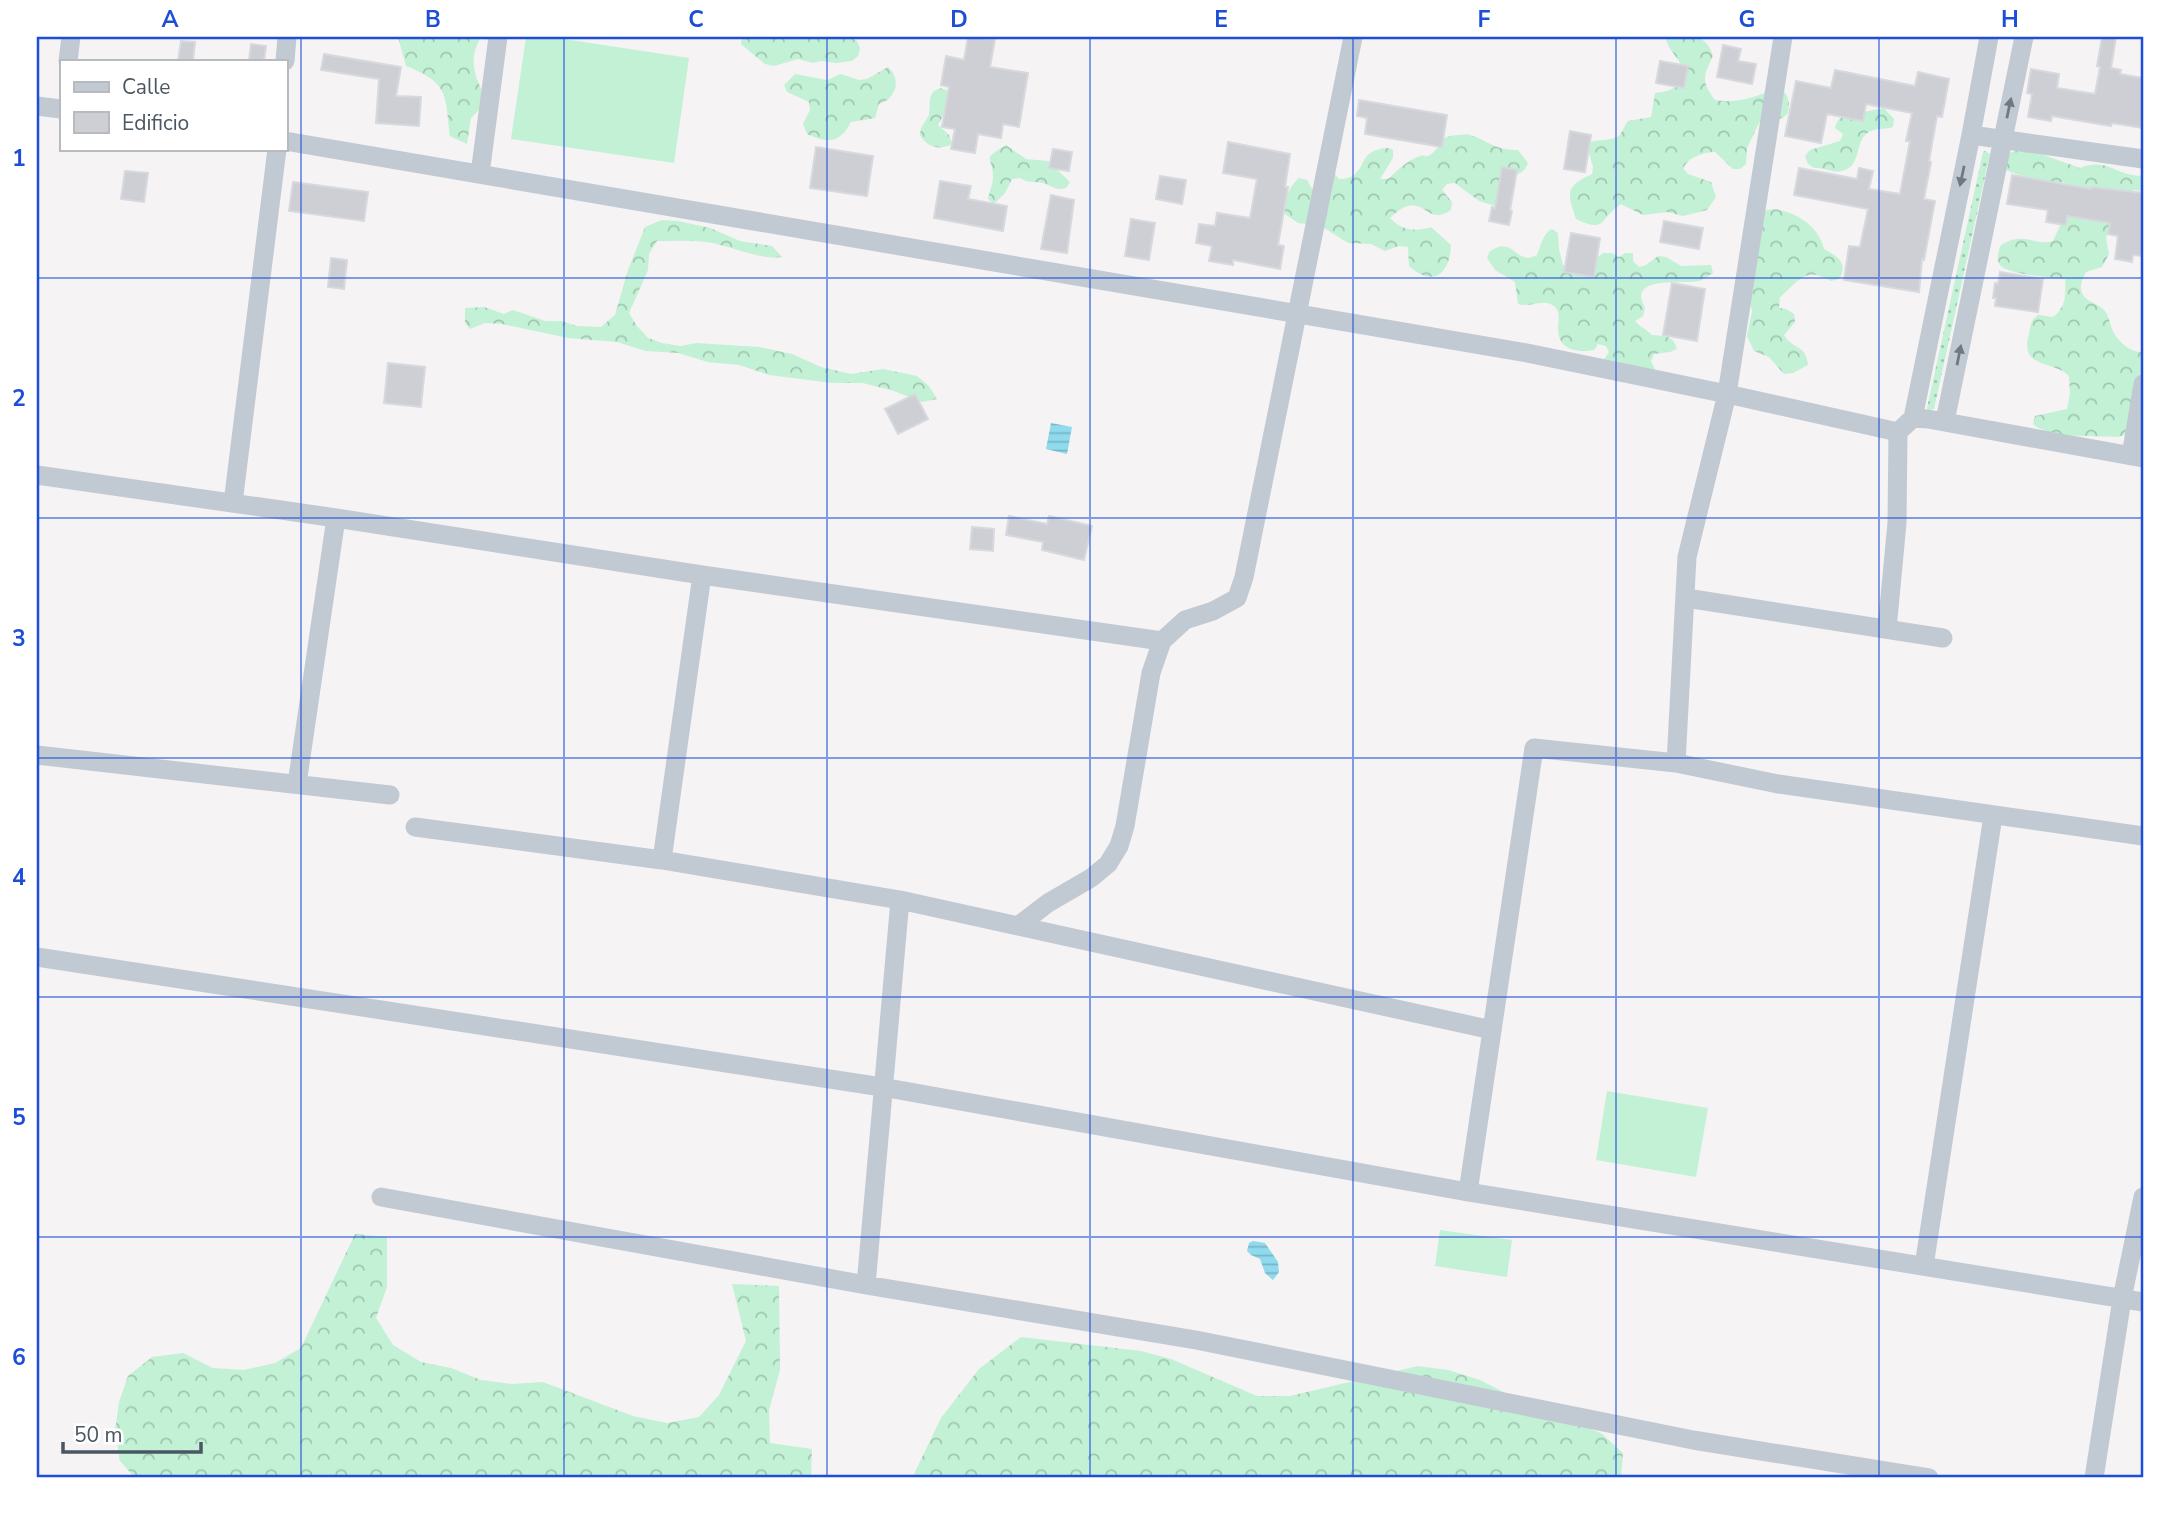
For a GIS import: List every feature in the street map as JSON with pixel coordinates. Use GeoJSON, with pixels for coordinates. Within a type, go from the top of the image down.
{"type":"FeatureCollection","features":[{"type":"Feature","properties":{"kind":"street"},"geometry":{"type":"LineString","coordinates":[[68,60],[71,37]]}},
{"type":"Feature","properties":{"kind":"street"},"geometry":{"type":"LineString","coordinates":[[285,60],[287,37]]}},
{"type":"Feature","properties":{"kind":"street"},"geometry":{"type":"LineString","coordinates":[[480,174],[498,37]]}},
{"type":"Feature","properties":{"kind":"street"},"geometry":{"type":"LineString","coordinates":[[1018,926],[1108,864],[1119,846],[1125,826],[1151,673],[1162,641],[1185,620],[1213,611],[1237,598],[1244,577],[1353,37]]}},
{"type":"Feature","properties":{"kind":"street"},"geometry":{"type":"LineString","coordinates":[[1676,764],[1687,557],[1727,394],[1783,37]]}},
{"type":"Feature","properties":{"kind":"street"},"geometry":{"type":"LineString","coordinates":[[1887,629],[1897,523],[1898,432],[1913,418],[1989,37]]}},
{"type":"Feature","properties":{"kind":"street"},"geometry":{"type":"LineString","coordinates":[[1945,422],[2024,37]]}},
{"type":"Feature","properties":{"kind":"street"},"geometry":{"type":"LineString","coordinates":[[37,106],[60,108]]}},
{"type":"Feature","properties":{"kind":"street"},"geometry":{"type":"LineString","coordinates":[[1971,135],[2143,159]]}},
{"type":"Feature","properties":{"kind":"street"},"geometry":{"type":"LineString","coordinates":[[287,141],[1527,353],[1898,432]]}},
{"type":"Feature","properties":{"kind":"street"},"geometry":{"type":"LineString","coordinates":[[233,503],[277,150]]}},
{"type":"Feature","properties":{"kind":"street"},"geometry":{"type":"LineString","coordinates":[[1913,418],[2137,457],[2143,384]]}},
{"type":"Feature","properties":{"kind":"street"},"geometry":{"type":"LineString","coordinates":[[37,475],[1162,641]]}},
{"type":"Feature","properties":{"kind":"street"},"geometry":{"type":"LineString","coordinates":[[297,785],[336,518]]}},
{"type":"Feature","properties":{"kind":"street"},"geometry":{"type":"LineString","coordinates":[[662,860],[702,575]]}},
{"type":"Feature","properties":{"kind":"street"},"geometry":{"type":"LineString","coordinates":[[1686,598],[1944,638]]}},
{"type":"Feature","properties":{"kind":"street"},"geometry":{"type":"LineString","coordinates":[[1468,1192],[1534,748],[1676,764],[1778,784],[2143,836]]}},
{"type":"Feature","properties":{"kind":"street"},"geometry":{"type":"LineString","coordinates":[[37,755],[390,795]]}},
{"type":"Feature","properties":{"kind":"street"},"geometry":{"type":"LineString","coordinates":[[1924,1266],[1993,816]]}},
{"type":"Feature","properties":{"kind":"street"},"geometry":{"type":"LineString","coordinates":[[415,827],[662,860],[900,900],[1492,1030]]}},
{"type":"Feature","properties":{"kind":"street"},"geometry":{"type":"LineString","coordinates":[[866,1285],[900,900]]}},
{"type":"Feature","properties":{"kind":"street"},"geometry":{"type":"LineString","coordinates":[[37,957],[882,1087],[1468,1192],[2143,1302]]}},
{"type":"Feature","properties":{"kind":"street"},"geometry":{"type":"LineString","coordinates":[[381,1197],[866,1285],[1196,1340],[1693,1440],[1929,1478]]}},
{"type":"Feature","properties":{"kind":"street"},"geometry":{"type":"LineString","coordinates":[[2094,1478],[2122,1299],[2143,1197]]}},
{"type":"Feature","properties":{"kind":"green space"},"geometry":{"type":"Polygon","coordinates":[[[1689,36],[1706,42],[1713,56],[1705,83],[1715,100],[1747,99],[1777,87],[1788,98],[1788,113],[1783,118],[1759,123],[1747,148],[1746,164],[1740,169],[1733,169],[1715,152],[1697,156],[1686,164],[1683,168],[1688,174],[1711,182],[1716,197],[1707,210],[1683,216],[1667,212],[1643,215],[1621,204],[1598,225],[1576,219],[1570,191],[1577,182],[1592,174],[1588,149],[1591,142],[1617,137],[1628,121],[1651,117],[1655,93],[1672,89],[1678,83],[1683,67],[1669,47],[1666,40],[1668,37],[1689,36]]]}},
{"type":"Feature","properties":{"kind":"green space"},"geometry":{"type":"Polygon","coordinates":[[[398,37],[503,37],[505,41],[480,39],[476,47],[475,71],[488,101],[471,118],[467,144],[450,136],[442,92],[430,78],[406,66],[398,37]]]}},
{"type":"Feature","properties":{"kind":"green space"},"geometry":{"type":"Polygon","coordinates":[[[526,37],[551,37],[689,58],[674,163],[511,139],[526,37]]]}},
{"type":"Feature","properties":{"kind":"green space"},"geometry":{"type":"Polygon","coordinates":[[[742,37],[850,37],[857,41],[860,48],[858,56],[852,61],[813,63],[798,59],[774,66],[765,64],[741,44],[742,37]]]}},
{"type":"Feature","properties":{"kind":"green space"},"geometry":{"type":"Polygon","coordinates":[[[888,67],[895,77],[895,88],[890,98],[879,104],[875,118],[851,122],[843,134],[833,140],[807,134],[803,124],[810,110],[809,102],[787,92],[784,85],[795,74],[827,80],[841,74],[859,80],[867,79],[888,67]]]}},
{"type":"Feature","properties":{"kind":"green space"},"geometry":{"type":"Polygon","coordinates":[[[940,88],[970,98],[949,106],[946,110],[938,125],[949,135],[952,144],[938,147],[930,145],[920,135],[929,115],[930,98],[933,92],[940,88]]]}},
{"type":"Feature","properties":{"kind":"green space"},"geometry":{"type":"Polygon","coordinates":[[[1884,108],[1894,119],[1893,127],[1866,134],[1855,160],[1848,169],[1835,171],[1814,168],[1808,164],[1805,156],[1810,150],[1840,141],[1843,134],[1835,128],[1839,119],[1884,108]]]}},
{"type":"Feature","properties":{"kind":"green space"},"geometry":{"type":"Polygon","coordinates":[[[1467,134],[1496,147],[1518,150],[1528,163],[1518,174],[1503,174],[1498,189],[1506,192],[1506,200],[1495,206],[1479,201],[1455,183],[1447,184],[1442,190],[1452,202],[1451,210],[1434,215],[1417,206],[1410,206],[1390,218],[1409,229],[1431,227],[1451,245],[1447,264],[1439,275],[1426,276],[1409,266],[1408,247],[1399,246],[1385,251],[1371,244],[1348,243],[1321,226],[1298,223],[1285,214],[1287,194],[1299,178],[1307,180],[1316,196],[1334,173],[1339,179],[1352,176],[1369,154],[1385,148],[1393,150],[1393,158],[1380,179],[1388,179],[1411,160],[1432,153],[1445,138],[1467,134]]]}},
{"type":"Feature","properties":{"kind":"green space"},"geometry":{"type":"Polygon","coordinates":[[[1006,145],[1026,159],[1048,161],[1070,182],[1066,188],[1059,189],[1020,178],[1012,179],[1005,193],[994,204],[988,199],[993,177],[990,156],[1006,145]]]}},
{"type":"Feature","properties":{"kind":"green space"},"geometry":{"type":"Polygon","coordinates":[[[2022,149],[2080,168],[2098,165],[2143,176],[2143,191],[2134,190],[2127,193],[2106,238],[2109,254],[2102,267],[2086,272],[2081,285],[2084,296],[2106,313],[2118,339],[2130,349],[2143,352],[2143,414],[2126,434],[2119,437],[2061,434],[2040,429],[2033,424],[2035,416],[2067,409],[2069,376],[2033,358],[2027,345],[2031,323],[2035,317],[2053,317],[2063,305],[2065,279],[2007,270],[2000,265],[1998,253],[2001,245],[2017,239],[2053,241],[2063,219],[2069,188],[2063,182],[2032,179],[2001,167],[2006,154],[2022,149]]]}},
{"type":"Feature","properties":{"kind":"green space"},"geometry":{"type":"Polygon","coordinates":[[[1983,152],[1990,154],[1934,409],[1928,410],[1983,152]]]}},
{"type":"Feature","properties":{"kind":"green space"},"geometry":{"type":"Polygon","coordinates":[[[1776,209],[1792,214],[1812,227],[1824,249],[1837,257],[1843,269],[1839,279],[1831,281],[1815,275],[1803,277],[1780,297],[1779,308],[1794,314],[1795,322],[1784,335],[1802,350],[1808,365],[1793,373],[1784,374],[1769,357],[1754,351],[1747,336],[1752,311],[1750,303],[1761,211],[1776,209]]]}},
{"type":"Feature","properties":{"kind":"green space"},"geometry":{"type":"Polygon","coordinates":[[[662,220],[710,228],[740,241],[772,246],[782,257],[754,255],[707,242],[657,241],[649,254],[648,270],[629,313],[648,338],[681,346],[696,343],[760,347],[792,354],[821,367],[851,374],[883,369],[917,376],[929,386],[937,399],[922,402],[863,383],[832,383],[769,375],[739,365],[708,362],[678,353],[646,351],[617,342],[568,338],[502,324],[485,323],[470,329],[465,323],[465,308],[484,307],[504,314],[513,310],[545,321],[601,327],[615,315],[628,270],[645,227],[662,220]]]}},
{"type":"Feature","properties":{"kind":"green space"},"geometry":{"type":"Polygon","coordinates":[[[1551,229],[1558,233],[1563,265],[1581,271],[1603,253],[1612,253],[1619,257],[1625,253],[1633,253],[1633,261],[1639,267],[1658,256],[1666,257],[1681,266],[1711,265],[1713,273],[1701,280],[1659,283],[1643,290],[1643,316],[1635,321],[1652,335],[1671,339],[1677,349],[1654,354],[1651,361],[1655,369],[1654,376],[1600,365],[1609,352],[1606,346],[1598,344],[1594,350],[1581,351],[1569,348],[1559,335],[1557,309],[1547,303],[1518,304],[1515,282],[1495,270],[1487,258],[1490,251],[1498,247],[1510,248],[1524,257],[1537,255],[1551,229]]]}},
{"type":"Feature","properties":{"kind":"green space"},"geometry":{"type":"Polygon","coordinates":[[[1607,1091],[1708,1108],[1696,1177],[1596,1160],[1607,1091]]]}},
{"type":"Feature","properties":{"kind":"green space"},"geometry":{"type":"Polygon","coordinates":[[[1440,1230],[1512,1240],[1507,1277],[1435,1266],[1440,1230]]]}},
{"type":"Feature","properties":{"kind":"green space"},"geometry":{"type":"Polygon","coordinates":[[[355,1234],[387,1237],[387,1287],[376,1318],[393,1345],[421,1362],[451,1368],[481,1380],[511,1384],[543,1382],[633,1416],[667,1423],[699,1417],[719,1395],[746,1341],[732,1284],[779,1286],[780,1370],[769,1410],[770,1443],[812,1449],[811,1478],[135,1478],[120,1461],[115,1431],[119,1402],[128,1376],[152,1357],[183,1353],[213,1368],[244,1370],[275,1363],[301,1348],[355,1234]]]}},
{"type":"Feature","properties":{"kind":"green space"},"geometry":{"type":"Polygon","coordinates":[[[1021,1337],[1141,1351],[1171,1359],[1257,1396],[1290,1396],[1418,1366],[1448,1370],[1480,1380],[1541,1411],[1601,1433],[1623,1453],[1621,1478],[912,1478],[941,1418],[979,1369],[1021,1337]]]}},
{"type":"Feature","properties":{"kind":"water"},"geometry":{"type":"Polygon","coordinates":[[[1051,423],[1072,427],[1067,454],[1046,449],[1051,423]]]}},
{"type":"Feature","properties":{"kind":"water"},"geometry":{"type":"Polygon","coordinates":[[[1249,1243],[1265,1243],[1278,1262],[1279,1272],[1273,1280],[1265,1273],[1260,1259],[1247,1251],[1249,1243]]]}},
{"type":"Feature","properties":{"kind":"building"},"geometry":{"type":"Polygon","coordinates":[[[968,37],[995,39],[990,67],[1028,73],[1019,127],[1003,124],[1001,138],[978,134],[975,153],[951,149],[955,129],[942,127],[949,87],[941,85],[946,56],[964,60],[968,37]]]}},
{"type":"Feature","properties":{"kind":"building"},"geometry":{"type":"Polygon","coordinates":[[[2102,37],[2116,37],[2111,68],[2121,70],[2120,74],[2143,78],[2143,128],[2112,123],[2111,126],[2052,116],[2051,121],[2028,117],[2032,94],[2027,93],[2031,69],[2059,74],[2057,88],[2095,94],[2102,37]]]}},
{"type":"Feature","properties":{"kind":"building"},"geometry":{"type":"Polygon","coordinates":[[[181,41],[195,42],[193,60],[178,60],[181,41]]]}},
{"type":"Feature","properties":{"kind":"building"},"geometry":{"type":"Polygon","coordinates":[[[251,44],[266,46],[264,60],[249,60],[251,44]]]}},
{"type":"Feature","properties":{"kind":"building"},"geometry":{"type":"Polygon","coordinates":[[[1723,45],[1741,49],[1738,61],[1756,64],[1752,84],[1717,77],[1723,45]]]}},
{"type":"Feature","properties":{"kind":"building"},"geometry":{"type":"Polygon","coordinates":[[[324,54],[401,67],[396,96],[421,97],[419,126],[376,123],[379,79],[321,70],[324,54]]]}},
{"type":"Feature","properties":{"kind":"building"},"geometry":{"type":"Polygon","coordinates":[[[1660,61],[1688,66],[1684,88],[1656,83],[1660,61]]]}},
{"type":"Feature","properties":{"kind":"building"},"geometry":{"type":"Polygon","coordinates":[[[1835,70],[1915,86],[1918,72],[1949,79],[1942,117],[1937,116],[1929,161],[1931,162],[1924,199],[1935,201],[1924,260],[1922,259],[1919,292],[1844,280],[1849,246],[1860,247],[1868,209],[1794,195],[1799,168],[1857,179],[1859,168],[1873,171],[1869,189],[1900,194],[1910,141],[1906,141],[1912,113],[1866,104],[1863,121],[1827,114],[1821,143],[1785,136],[1796,81],[1831,88],[1835,70]]]}},
{"type":"Feature","properties":{"kind":"building"},"geometry":{"type":"Polygon","coordinates":[[[1359,100],[1447,115],[1442,147],[1365,134],[1367,118],[1357,116],[1359,100]]]}},
{"type":"Feature","properties":{"kind":"building"},"geometry":{"type":"Polygon","coordinates":[[[1570,131],[1591,135],[1585,172],[1564,169],[1570,131]]]}},
{"type":"Feature","properties":{"kind":"building"},"geometry":{"type":"Polygon","coordinates":[[[1228,142],[1290,154],[1285,187],[1288,187],[1278,245],[1284,246],[1280,269],[1233,260],[1233,265],[1209,261],[1212,246],[1196,243],[1199,224],[1215,226],[1217,213],[1250,218],[1257,179],[1223,173],[1228,142]]]}},
{"type":"Feature","properties":{"kind":"building"},"geometry":{"type":"Polygon","coordinates":[[[816,147],[873,156],[867,196],[810,188],[816,147]]]}},
{"type":"Feature","properties":{"kind":"building"},"geometry":{"type":"Polygon","coordinates":[[[1053,149],[1072,152],[1069,171],[1049,168],[1053,149]]]}},
{"type":"Feature","properties":{"kind":"building"},"geometry":{"type":"Polygon","coordinates":[[[1502,167],[1517,170],[1509,225],[1489,221],[1492,207],[1495,208],[1502,167]]]}},
{"type":"Feature","properties":{"kind":"building"},"geometry":{"type":"Polygon","coordinates":[[[125,171],[148,173],[144,202],[121,199],[125,171]]]}},
{"type":"Feature","properties":{"kind":"building"},"geometry":{"type":"Polygon","coordinates":[[[2012,175],[2091,189],[2143,193],[2143,256],[2133,255],[2132,262],[2115,259],[2118,236],[2108,234],[2110,223],[2067,216],[2066,225],[2046,222],[2048,210],[2007,204],[2012,175]]]}},
{"type":"Feature","properties":{"kind":"building"},"geometry":{"type":"Polygon","coordinates":[[[1160,176],[1186,180],[1182,204],[1156,199],[1160,176]]]}},
{"type":"Feature","properties":{"kind":"building"},"geometry":{"type":"Polygon","coordinates":[[[940,181],[971,186],[968,199],[1007,206],[1003,231],[934,218],[940,181]]]}},
{"type":"Feature","properties":{"kind":"building"},"geometry":{"type":"Polygon","coordinates":[[[293,182],[368,192],[364,221],[289,211],[293,182]]]}},
{"type":"Feature","properties":{"kind":"building"},"geometry":{"type":"Polygon","coordinates":[[[1051,195],[1074,200],[1067,253],[1041,249],[1051,195]]]}},
{"type":"Feature","properties":{"kind":"building"},"geometry":{"type":"Polygon","coordinates":[[[1131,219],[1155,223],[1149,260],[1125,256],[1131,219]]]}},
{"type":"Feature","properties":{"kind":"building"},"geometry":{"type":"Polygon","coordinates":[[[1664,221],[1703,228],[1699,249],[1660,242],[1664,221]]]}},
{"type":"Feature","properties":{"kind":"building"},"geometry":{"type":"Polygon","coordinates":[[[1571,233],[1600,238],[1594,277],[1564,272],[1571,233]]]}},
{"type":"Feature","properties":{"kind":"building"},"geometry":{"type":"Polygon","coordinates":[[[331,258],[347,260],[344,289],[328,287],[331,258]]]}},
{"type":"Feature","properties":{"kind":"building"},"geometry":{"type":"Polygon","coordinates":[[[2000,272],[2043,279],[2038,312],[1995,306],[1995,283],[1998,284],[2000,272]]]}},
{"type":"Feature","properties":{"kind":"building"},"geometry":{"type":"Polygon","coordinates":[[[1672,283],[1705,289],[1697,341],[1663,335],[1672,283]]]}},
{"type":"Feature","properties":{"kind":"building"},"geometry":{"type":"Polygon","coordinates":[[[388,363],[425,367],[421,407],[384,403],[388,363]]]}},
{"type":"Feature","properties":{"kind":"building"},"geometry":{"type":"Polygon","coordinates":[[[915,394],[928,419],[898,434],[885,409],[915,394]]]}},
{"type":"Feature","properties":{"kind":"building"},"geometry":{"type":"Polygon","coordinates":[[[1009,516],[1047,524],[1049,516],[1092,526],[1084,560],[1042,550],[1043,542],[1006,535],[1009,516]]]}},
{"type":"Feature","properties":{"kind":"building"},"geometry":{"type":"Polygon","coordinates":[[[972,527],[994,529],[993,551],[970,549],[972,527]]]}}]}
